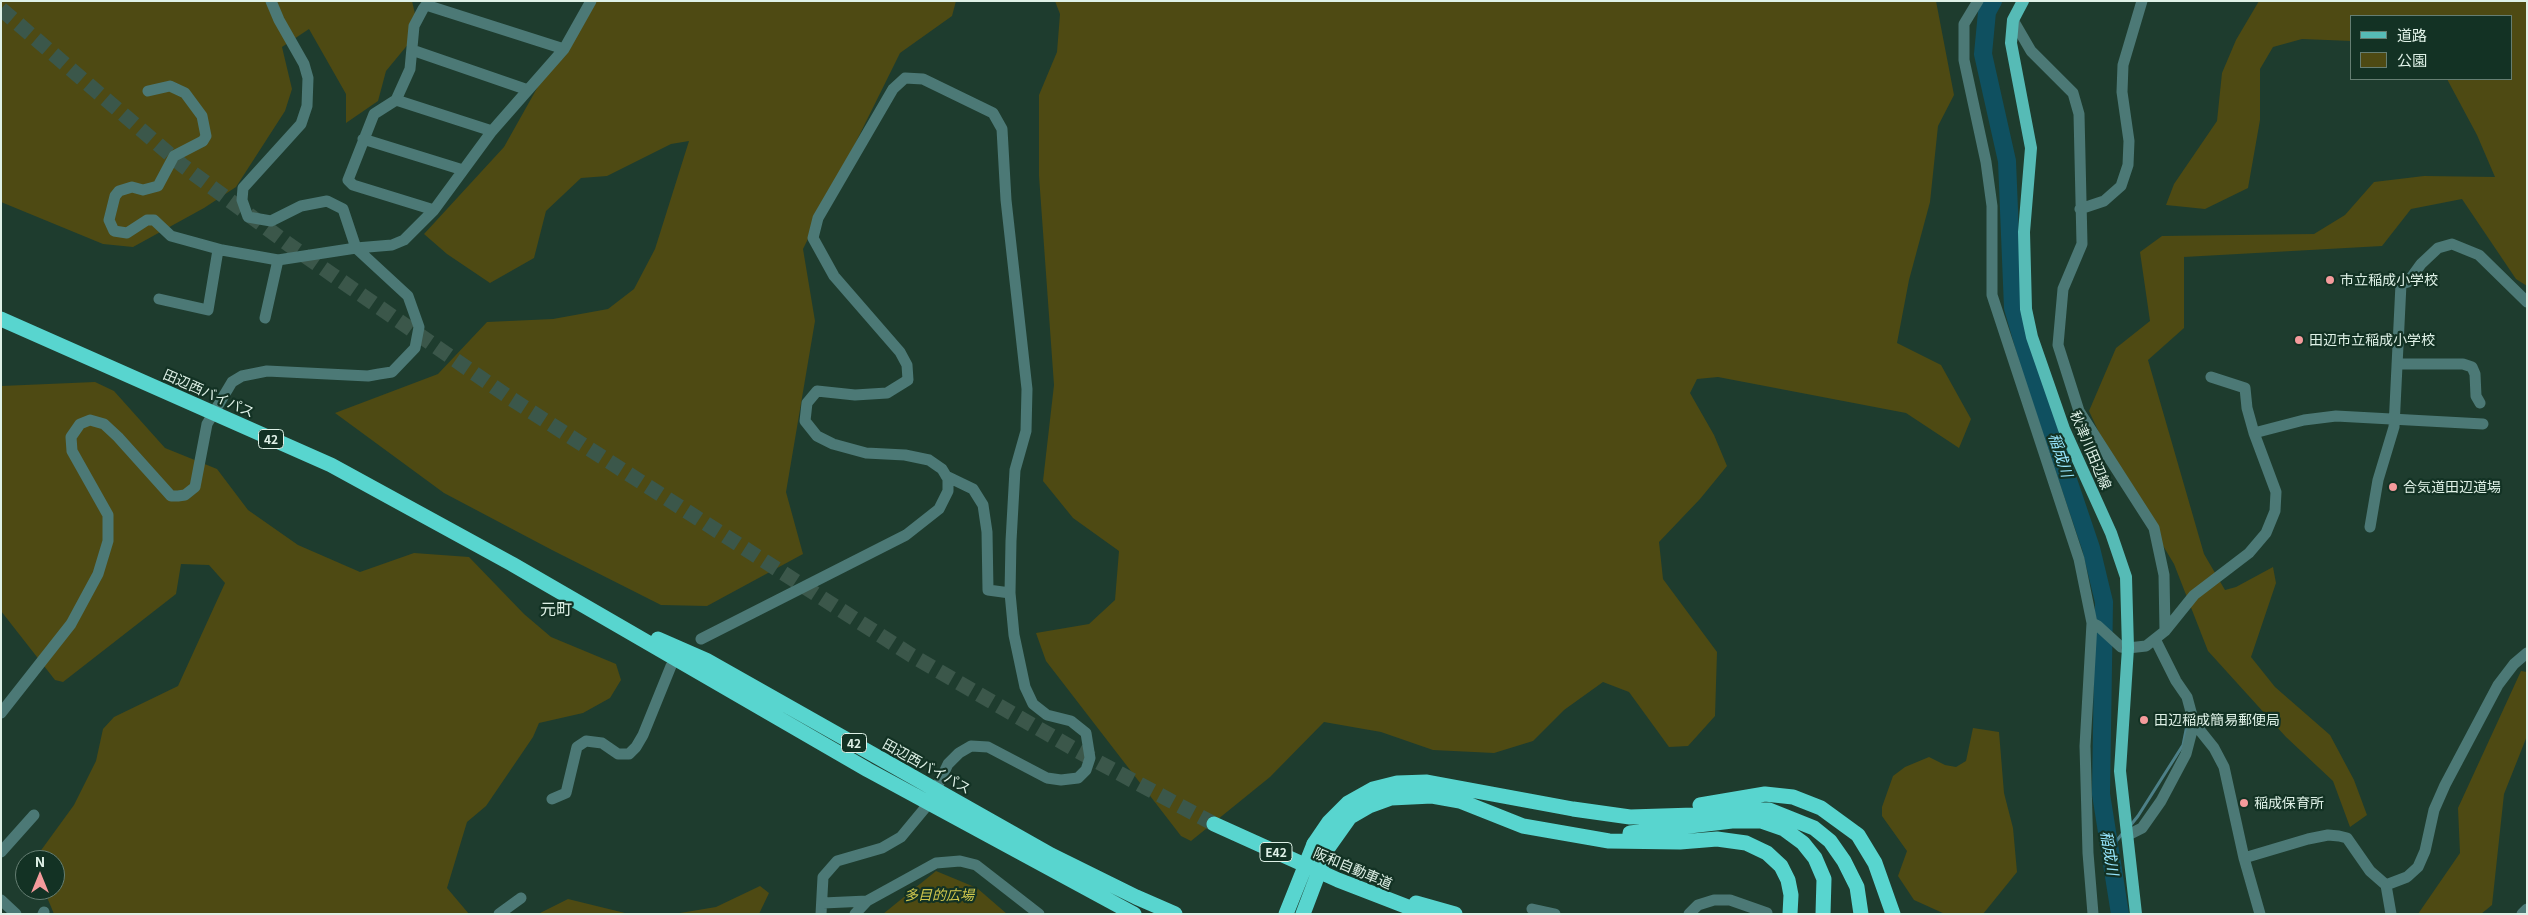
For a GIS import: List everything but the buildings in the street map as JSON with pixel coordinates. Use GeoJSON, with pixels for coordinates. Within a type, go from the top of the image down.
{"type":"FeatureCollection","features":[{"type":"Feature","properties":{"kind":"highway","name":"田辺西バイパス"},"geometry":{"type":"LineString","coordinates":[[1,319],[331,465],[531,575],[868,770],[933,796],[1136,897],[1175,914]]}},
{"type":"Feature","properties":{"kind":"highway"},"geometry":{"type":"LineString","coordinates":[[1303,914],[1329,822],[1348,803],[1373,789],[1397,783],[1427,782],[1573,809],[1630,817],[1694,815],[1738,809],[1769,810],[1814,828],[1830,841],[1844,861],[1857,887],[1861,914]]}},
{"type":"Feature","properties":{"kind":"highway"},"geometry":{"type":"LineString","coordinates":[[1655,815],[1733,798],[1765,794],[1793,797],[1821,808],[1858,835],[1875,864],[1892,914]]}},
{"type":"Feature","properties":{"kind":"highway","name":"田辺西バイパス"},"geometry":{"type":"LineString","coordinates":[[933,796],[1134,914]]}},
{"type":"Feature","properties":{"kind":"highway"},"geometry":{"type":"LineString","coordinates":[[1286,914],[1321,846],[1350,817],[1369,806],[1391,798],[1432,796],[1460,802],[1523,826],[1609,841],[1680,842],[1716,839],[1746,843],[1766,853],[1781,866],[1788,880],[1791,895],[1790,914]]}},
{"type":"Feature","properties":{"kind":"highway"},"geometry":{"type":"LineString","coordinates":[[1493,814],[1615,833],[1638,833],[1732,821],[1760,822],[1784,829],[1803,843],[1815,858],[1824,880],[1823,914]]}},
{"type":"Feature","properties":{"kind":"highway","name":"阪和自動車道"},"geometry":{"type":"LineString","coordinates":[[1214,824],[1338,880],[1426,914]]}},
{"type":"Feature","properties":{"kind":"highway"},"geometry":{"type":"LineString","coordinates":[[1338,880],[1455,914]]}},
{"type":"Feature","properties":{"kind":"main road","name":"秋津川田辺線"},"geometry":{"type":"LineString","coordinates":[[2023,1],[2013,20],[2011,43],[2031,148],[2024,232],[2026,308],[2032,337],[2064,429],[2111,532],[2126,577],[2120,772],[2136,914]]}},
{"type":"Feature","properties":{"kind":"street"},"geometry":{"type":"LineString","coordinates":[[1,713],[71,624],[98,574],[108,541],[108,514],[72,451],[71,436],[80,424],[90,420],[104,424],[118,436],[171,496],[178,496],[185,494],[195,487],[208,424],[232,382],[253,372],[368,376],[392,372],[409,356],[418,340],[418,327],[413,305],[402,287],[356,248],[343,209],[327,201],[301,206],[271,221],[248,217],[242,200],[243,188],[301,124],[307,106],[308,78],[304,64],[279,20],[271,1]]}},
{"type":"Feature","properties":{"kind":"street"},"geometry":{"type":"LineString","coordinates":[[148,91],[170,86],[185,92],[202,116],[206,136],[203,141],[174,156],[158,186],[143,190],[132,186],[120,191],[113,204],[109,220],[110,226],[114,231],[127,233],[147,220],[154,220],[160,223],[171,236],[222,250],[278,260],[356,248],[384,246],[404,240],[434,210],[492,131],[564,49],[591,1]]}},
{"type":"Feature","properties":{"kind":"street"},"geometry":{"type":"LineString","coordinates":[[1978,1],[1964,24],[1964,60],[1986,162],[1992,206],[1992,295],[2079,559],[2095,624],[2085,746],[2088,853],[2093,914]]}},
{"type":"Feature","properties":{"kind":"street"},"geometry":{"type":"LineString","coordinates":[[2080,208],[2104,201],[2121,186],[2128,165],[2129,140],[2122,92],[2124,65],[2142,1]]}},
{"type":"Feature","properties":{"kind":"street"},"geometry":{"type":"LineString","coordinates":[[434,210],[354,185],[348,180],[374,114],[396,100],[410,69],[414,26],[426,5],[564,49]]}},
{"type":"Feature","properties":{"kind":"street"},"geometry":{"type":"LineString","coordinates":[[2013,20],[2031,51],[2073,93],[2079,114],[2082,244],[2063,288],[2058,344],[2079,411],[2154,528],[2164,575],[2165,631]]}},
{"type":"Feature","properties":{"kind":"street"},"geometry":{"type":"LineString","coordinates":[[412,50],[528,90]]}},
{"type":"Feature","properties":{"kind":"street"},"geometry":{"type":"LineString","coordinates":[[701,639],[906,535],[939,509],[948,491],[946,476],[942,468],[929,460],[905,455],[866,452],[833,444],[817,436],[805,420],[808,403],[817,391],[855,395],[887,393],[908,380],[907,365],[900,352],[834,276],[813,238],[818,218],[847,165],[893,89],[905,78],[923,78],[993,113],[1002,129],[1006,200],[1027,389],[1026,431],[1015,470],[1010,593],[1014,635],[1025,687],[1033,704],[1047,715],[1071,721],[1086,733],[1090,758],[1086,770],[1078,778],[1061,780],[1047,778],[988,747],[972,746],[959,753],[948,764],[933,796],[901,837],[882,848],[837,862],[822,877],[822,908],[867,901]]}},
{"type":"Feature","properties":{"kind":"street"},"geometry":{"type":"LineString","coordinates":[[396,100],[492,131]]}},
{"type":"Feature","properties":{"kind":"street"},"geometry":{"type":"LineString","coordinates":[[363,139],[463,170]]}},
{"type":"Feature","properties":{"kind":"street"},"geometry":{"type":"LineString","coordinates":[[2370,527],[2378,480],[2392,435],[2394,420],[2401,284],[2408,282],[2421,264],[2438,248],[2452,244],[2479,254],[2527,302]]}},
{"type":"Feature","properties":{"kind":"street"},"geometry":{"type":"LineString","coordinates":[[159,299],[208,310],[218,250]]}},
{"type":"Feature","properties":{"kind":"street"},"geometry":{"type":"LineString","coordinates":[[265,318],[278,260]]}},
{"type":"Feature","properties":{"kind":"street"},"geometry":{"type":"LineString","coordinates":[[2397,364],[2463,364],[2472,367],[2475,374],[2476,396],[2480,403]]}},
{"type":"Feature","properties":{"kind":"street"},"geometry":{"type":"LineString","coordinates":[[2095,624],[2124,647],[2146,646],[2165,631],[2194,595],[2249,553],[2266,533],[2275,511],[2276,492],[2254,433],[2247,408],[2245,388],[2211,377]]}},
{"type":"Feature","properties":{"kind":"street"},"geometry":{"type":"LineString","coordinates":[[2254,433],[2304,420],[2336,416],[2483,424]]}},
{"type":"Feature","properties":{"kind":"street"},"geometry":{"type":"LineString","coordinates":[[946,476],[973,489],[983,505],[987,532],[988,590],[1010,593]]}},
{"type":"Feature","properties":{"kind":"street"},"geometry":{"type":"LineString","coordinates":[[2155,639],[2187,697],[2194,724],[2214,748],[2224,768],[2244,858],[2260,914]]}},
{"type":"Feature","properties":{"kind":"street"},"geometry":{"type":"LineString","coordinates":[[2386,885],[2407,877],[2418,867],[2425,851],[2434,810],[2444,785],[2498,685],[2514,664],[2527,653]]}},
{"type":"Feature","properties":{"kind":"street"},"geometry":{"type":"LineString","coordinates":[[552,800],[566,793],[576,748],[586,741],[602,743],[618,754],[629,754],[636,748],[671,666]]}},
{"type":"Feature","properties":{"kind":"street"},"geometry":{"type":"LineString","coordinates":[[2128,835],[2142,828],[2161,801],[2186,754],[2194,724]]}},
{"type":"Feature","properties":{"kind":"street"},"geometry":{"type":"LineString","coordinates":[[1,852],[34,815]]}},
{"type":"Feature","properties":{"kind":"street"},"geometry":{"type":"LineString","coordinates":[[2244,858],[2328,835],[2347,838],[2370,871],[2386,885],[2390,914]]}},
{"type":"Feature","properties":{"kind":"street"},"geometry":{"type":"LineString","coordinates":[[855,914],[867,901],[936,863],[960,861],[976,865],[1039,914]]}},
{"type":"Feature","properties":{"kind":"street"},"geometry":{"type":"LineString","coordinates":[[499,914],[520,898]]}},
{"type":"Feature","properties":{"kind":"street"},"geometry":{"type":"LineString","coordinates":[[1,900],[16,914]]}},
{"type":"Feature","properties":{"kind":"street"},"geometry":{"type":"LineString","coordinates":[[1689,914],[1698,905],[1714,900],[1730,900],[1767,913]]}},
{"type":"Feature","properties":{"kind":"street"},"geometry":{"type":"LineString","coordinates":[[2522,914],[2527,909]]}},
{"type":"Feature","properties":{"kind":"street"},"geometry":{"type":"LineString","coordinates":[[1532,910],[1555,914]]}},
{"type":"Feature","properties":{"kind":"green space"},"geometry":{"type":"Polygon","coordinates":[[[1,1],[412,1],[419,31],[386,71],[378,101],[346,123],[346,94],[309,29],[282,47],[292,89],[285,111],[236,187],[204,208],[133,247],[103,244],[1,202],[1,1]]]}},
{"type":"Feature","properties":{"kind":"green space"},"geometry":{"type":"Polygon","coordinates":[[[586,1],[956,1],[952,16],[900,53],[803,249],[815,321],[786,492],[803,554],[707,606],[661,605],[552,550],[444,493],[335,413],[438,374],[487,322],[553,319],[608,309],[634,289],[655,249],[689,141],[671,144],[607,176],[581,178],[546,211],[534,258],[490,283],[447,254],[424,234],[504,147],[586,1]]]}},
{"type":"Feature","properties":{"kind":"green space"},"geometry":{"type":"Polygon","coordinates":[[[1055,1],[1936,1],[1954,95],[1938,126],[1930,202],[1909,280],[1897,343],[1941,365],[1971,419],[1959,448],[1906,413],[1718,377],[1697,379],[1690,393],[1714,435],[1727,466],[1700,499],[1659,542],[1663,579],[1717,652],[1715,716],[1688,746],[1669,747],[1629,692],[1603,682],[1564,710],[1533,741],[1494,753],[1433,750],[1381,732],[1324,722],[1270,777],[1191,841],[1181,836],[1046,661],[1036,633],[1089,624],[1115,600],[1119,551],[1073,518],[1043,481],[1054,385],[1039,176],[1039,95],[1057,52],[1060,14],[1055,1]]]}},
{"type":"Feature","properties":{"kind":"green space"},"geometry":{"type":"Polygon","coordinates":[[[2259,1],[2527,1],[2527,286],[2516,279],[2462,199],[2411,209],[2382,246],[2184,257],[2184,328],[2148,360],[2204,554],[2225,590],[2236,587],[2273,567],[2276,583],[2251,657],[2275,687],[2330,735],[2354,780],[2367,815],[2350,827],[2333,781],[2286,737],[2208,651],[2174,564],[2113,463],[2089,411],[2116,348],[2150,321],[2140,252],[2162,236],[2314,234],[2345,215],[2374,182],[2424,176],[2495,177],[2477,135],[2448,80],[2513,80],[2513,15],[2350,15],[2350,41],[2302,39],[2273,47],[2260,69],[2260,120],[2248,188],[2205,209],[2166,205],[2174,184],[2217,121],[2222,73],[2236,40],[2259,1]]]}},
{"type":"Feature","properties":{"kind":"green space"},"geometry":{"type":"Polygon","coordinates":[[[95,382],[114,391],[165,448],[217,469],[248,510],[298,545],[360,572],[414,553],[469,557],[524,614],[551,637],[616,664],[621,680],[610,698],[583,713],[539,723],[533,737],[486,806],[467,822],[447,888],[469,914],[54,914],[48,900],[65,900],[65,850],[41,850],[74,805],[96,761],[103,729],[114,717],[178,686],[225,583],[209,565],[181,564],[176,594],[63,682],[55,680],[1,611],[1,386],[95,382]]]}},
{"type":"Feature","properties":{"kind":"green space"},"geometry":{"type":"Polygon","coordinates":[[[2521,671],[2527,672],[2527,736],[2504,794],[2492,905],[2481,914],[2418,914],[2460,853],[2458,808],[2521,671]]]}},
{"type":"Feature","properties":{"kind":"green space"},"geometry":{"type":"Polygon","coordinates":[[[1973,728],[1999,732],[2004,793],[2013,828],[2017,872],[1983,914],[1945,914],[1914,900],[1898,876],[1907,851],[1882,816],[1882,807],[1893,776],[1905,767],[1929,757],[1945,765],[1956,767],[1966,761],[1973,728]]]}},
{"type":"Feature","properties":{"kind":"green space","name":"多目的広場"},"geometry":{"type":"Polygon","coordinates":[[[936,871],[977,888],[1007,914],[883,914],[936,871]]]}},
{"type":"Feature","properties":{"kind":"green space"},"geometry":{"type":"Polygon","coordinates":[[[760,886],[769,893],[759,914],[674,914],[716,907],[760,886]]]}},
{"type":"Feature","properties":{"kind":"green space"},"geometry":{"type":"Polygon","coordinates":[[[568,899],[625,913],[633,914],[538,914],[568,899]]]}},
{"type":"Feature","properties":{"kind":"waterway","name":"稲成川"},"geometry":{"type":"LineString","coordinates":[[1993,1],[1987,12],[1983,54],[2007,161],[2013,308],[2030,367],[2091,548],[2104,602],[2101,794],[2120,914]]}},
{"type":"Feature","properties":{"kind":"waterway"},"geometry":{"type":"LineString","coordinates":[[2130,826],[2183,745],[2187,725]]}},
{"type":"Feature","properties":{"kind":"waterway"},"geometry":{"type":"LineString","coordinates":[[2110,849],[2122,834]]}},
{"type":"Feature","properties":{"kind":"tunnel"},"geometry":{"type":"LineString","coordinates":[[1,9],[182,165],[288,244],[510,398],[911,655],[1074,749],[1214,824]]}},
{"type":"Feature","properties":{"kind":"place","name":"市立稲成小学校"},"geometry":{"type":"Point","coordinates":[2330,280]}},
{"type":"Feature","properties":{"kind":"place","name":"田辺市立稲成小学校"},"geometry":{"type":"Point","coordinates":[2299,340]}},
{"type":"Feature","properties":{"kind":"place","name":"合気道田辺道場"},"geometry":{"type":"Point","coordinates":[2393,487]}},
{"type":"Feature","properties":{"kind":"place","name":"田辺稲成簡易郵便局"},"geometry":{"type":"Point","coordinates":[2144,720]}},
{"type":"Feature","properties":{"kind":"place","name":"稲成保育所"},"geometry":{"type":"Point","coordinates":[2244,803]}},
{"type":"Feature","properties":{"kind":"district","name":"元町"},"geometry":{"type":"Point","coordinates":[556,609]}}]}
